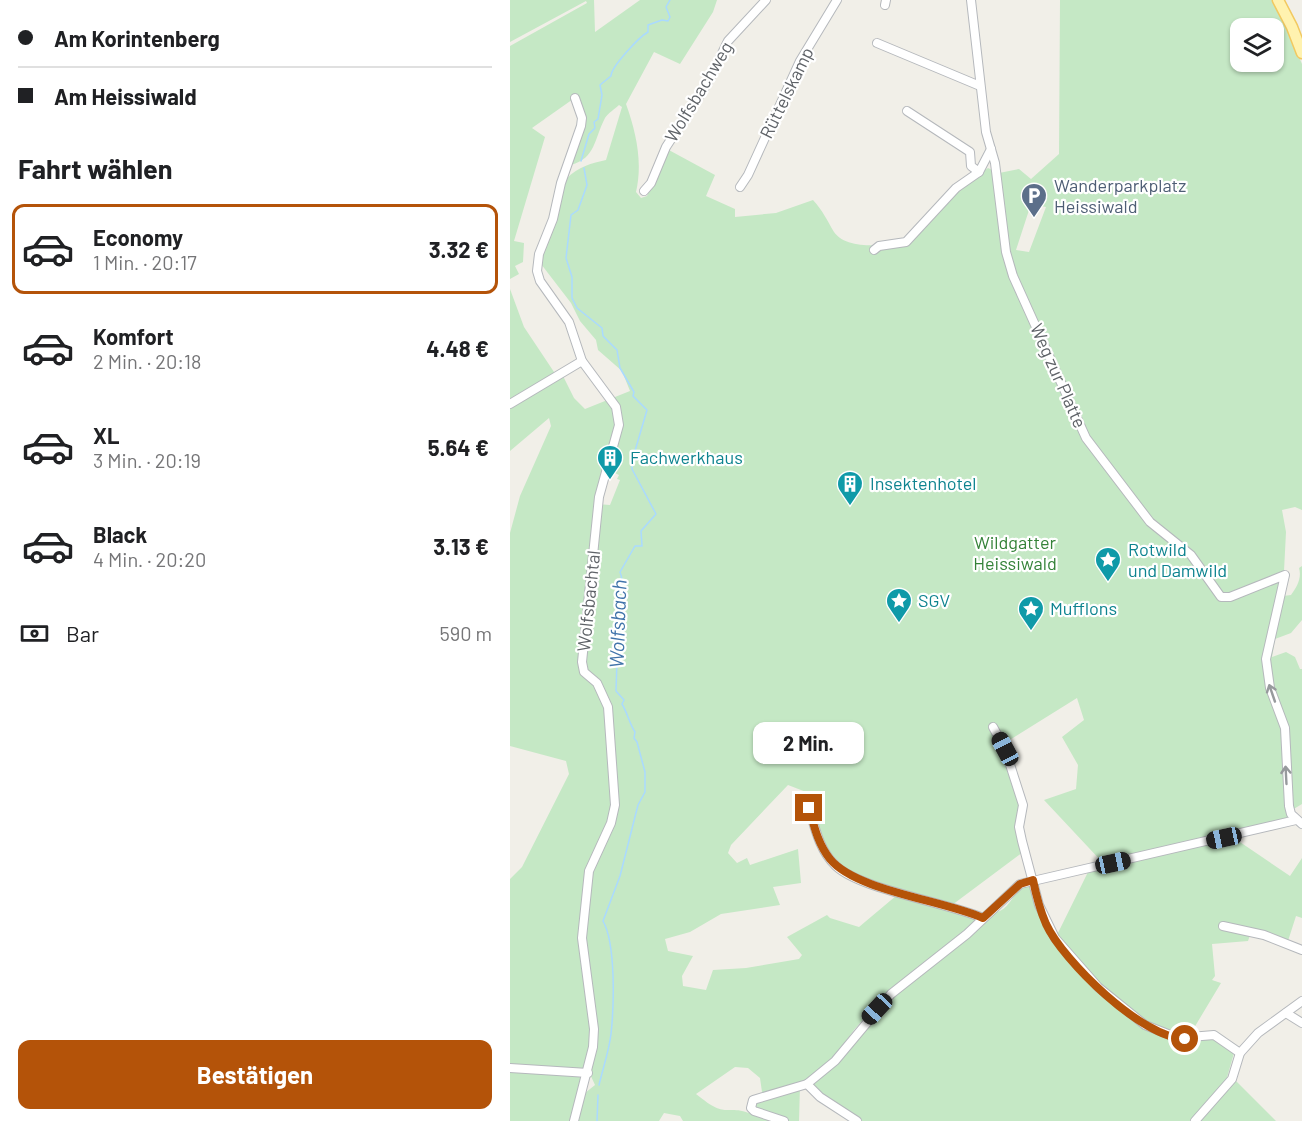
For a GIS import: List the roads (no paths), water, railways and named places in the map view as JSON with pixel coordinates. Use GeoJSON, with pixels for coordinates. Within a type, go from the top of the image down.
{"type":"FeatureCollection","features":[{"type":"Feature","properties":{"kind":"main road"},"geometry":{"type":"LineString","coordinates":[[1278,0],[1302,53]]}},
{"type":"Feature","properties":{"kind":"main road"},"geometry":{"type":"LineString","coordinates":[[1285,0],[1302,33]]}},
{"type":"Feature","properties":{"kind":"street","name":"Wolfsbachweg"},"geometry":{"type":"LineString","coordinates":[[644,191],[651,183],[666,147],[707,84],[728,41],[766,0]]}},
{"type":"Feature","properties":{"kind":"street","name":"Rüttelskamp"},"geometry":{"type":"LineString","coordinates":[[740,186],[748,175],[800,61],[837,0]]}},
{"type":"Feature","properties":{"kind":"street","name":"Weg zur Platte"},"geometry":{"type":"LineString","coordinates":[[971,0],[980,86],[995,163],[1010,267],[1072,413],[1086,438],[1150,522],[1191,555],[1221,597],[1230,597],[1285,575],[1267,648],[1268,680],[1285,728],[1287,796],[1296,819]]}},
{"type":"Feature","properties":{"kind":"street"},"geometry":{"type":"LineString","coordinates":[[877,43],[980,86]]}},
{"type":"Feature","properties":{"kind":"street","name":"Wolfsbachtal"},"geometry":{"type":"LineString","coordinates":[[574,1121],[588,1073],[594,1029],[585,965],[583,920],[589,871],[611,822],[615,805],[608,707],[597,683],[584,672],[582,662],[599,497],[619,425],[615,407],[582,361],[569,322],[540,281],[537,271],[539,254],[553,219],[561,183],[581,126],[582,118],[575,98]]}},
{"type":"Feature","properties":{"kind":"street"},"geometry":{"type":"LineString","coordinates":[[907,111],[970,152],[971,166],[979,172]]}},
{"type":"Feature","properties":{"kind":"street"},"geometry":{"type":"LineString","coordinates":[[874,250],[879,246],[906,242],[956,188],[979,172],[991,149]]}},
{"type":"Feature","properties":{"kind":"street"},"geometry":{"type":"LineString","coordinates":[[510,404],[582,361]]}},
{"type":"Feature","properties":{"kind":"street"},"geometry":{"type":"LineString","coordinates":[[993,727],[1005,749],[1023,805],[1020,834],[1039,905],[1054,938],[1098,987],[1140,1022],[1164,1035],[1185,1039],[1214,1035],[1240,1053]]}},
{"type":"Feature","properties":{"kind":"street"},"geometry":{"type":"LineString","coordinates":[[809,808],[819,840],[829,857],[848,874],[983,918]]}},
{"type":"Feature","properties":{"kind":"street"},"geometry":{"type":"LineString","coordinates":[[784,1121],[754,1111],[751,1107],[753,1100],[807,1084],[835,1061],[851,1038],[891,994],[934,961],[1020,884],[1296,819]]}},
{"type":"Feature","properties":{"kind":"street"},"geometry":{"type":"LineString","coordinates":[[1223,926],[1264,936],[1302,950]]}},
{"type":"Feature","properties":{"kind":"street"},"geometry":{"type":"LineString","coordinates":[[1196,1121],[1232,1079],[1240,1053],[1258,1033],[1302,1001]]}},
{"type":"Feature","properties":{"kind":"street"},"geometry":{"type":"LineString","coordinates":[[1286,1013],[1302,1023]]}},
{"type":"Feature","properties":{"kind":"street"},"geometry":{"type":"LineString","coordinates":[[510,1068],[588,1073]]}},
{"type":"Feature","properties":{"kind":"street"},"geometry":{"type":"LineString","coordinates":[[807,1084],[820,1097],[857,1121]]}},
{"type":"Feature","properties":{"kind":"waterway","name":"Wolfsbach"},"geometry":{"type":"LineString","coordinates":[[581,161],[589,134],[595,128],[594,122],[598,119],[602,95],[600,85],[611,76],[626,52],[648,32],[648,25],[662,20],[668,21],[670,17],[666,7],[670,0]]}},
{"type":"Feature","properties":{"kind":"waterway","name":"Wolfsbach"},"geometry":{"type":"LineString","coordinates":[[584,168],[587,185],[578,210],[571,215],[566,258],[572,277],[572,298],[577,308],[602,328],[603,336],[617,350],[620,368],[634,392],[633,396],[647,410],[632,461],[632,469],[656,514],[641,531],[642,546],[635,546],[620,572],[622,580],[618,604],[616,691],[624,700],[622,704],[635,732],[634,738],[645,772],[645,792],[638,805],[620,876],[603,921],[612,959],[613,1008],[610,1040],[599,1085]]}},
{"type":"Feature","properties":{"kind":"waterway","name":"Wolfsbach"},"geometry":{"type":"LineString","coordinates":[[597,1121],[598,1095]]}},
{"type":"Feature","properties":{"kind":"place","name":"Wanderparkplatz Heissiwald"},"geometry":{"type":"Point","coordinates":[1034,219]}},
{"type":"Feature","properties":{"kind":"place","name":"Fachwerkhaus"},"geometry":{"type":"Point","coordinates":[610,481]}},
{"type":"Feature","properties":{"kind":"place","name":"Insektenhotel"},"geometry":{"type":"Point","coordinates":[850,507]}},
{"type":"Feature","properties":{"kind":"place","name":"Rotwild und Damwild"},"geometry":{"type":"Point","coordinates":[1108,583]}},
{"type":"Feature","properties":{"kind":"place","name":"SGV"},"geometry":{"type":"Point","coordinates":[899,624]}},
{"type":"Feature","properties":{"kind":"place","name":"Mufflons"},"geometry":{"type":"Point","coordinates":[1031,632]}},
{"type":"Feature","properties":{"kind":"park label","name":"Wildgatter Heissiwald"},"geometry":{"type":"Point","coordinates":[1015,553]}}]}
